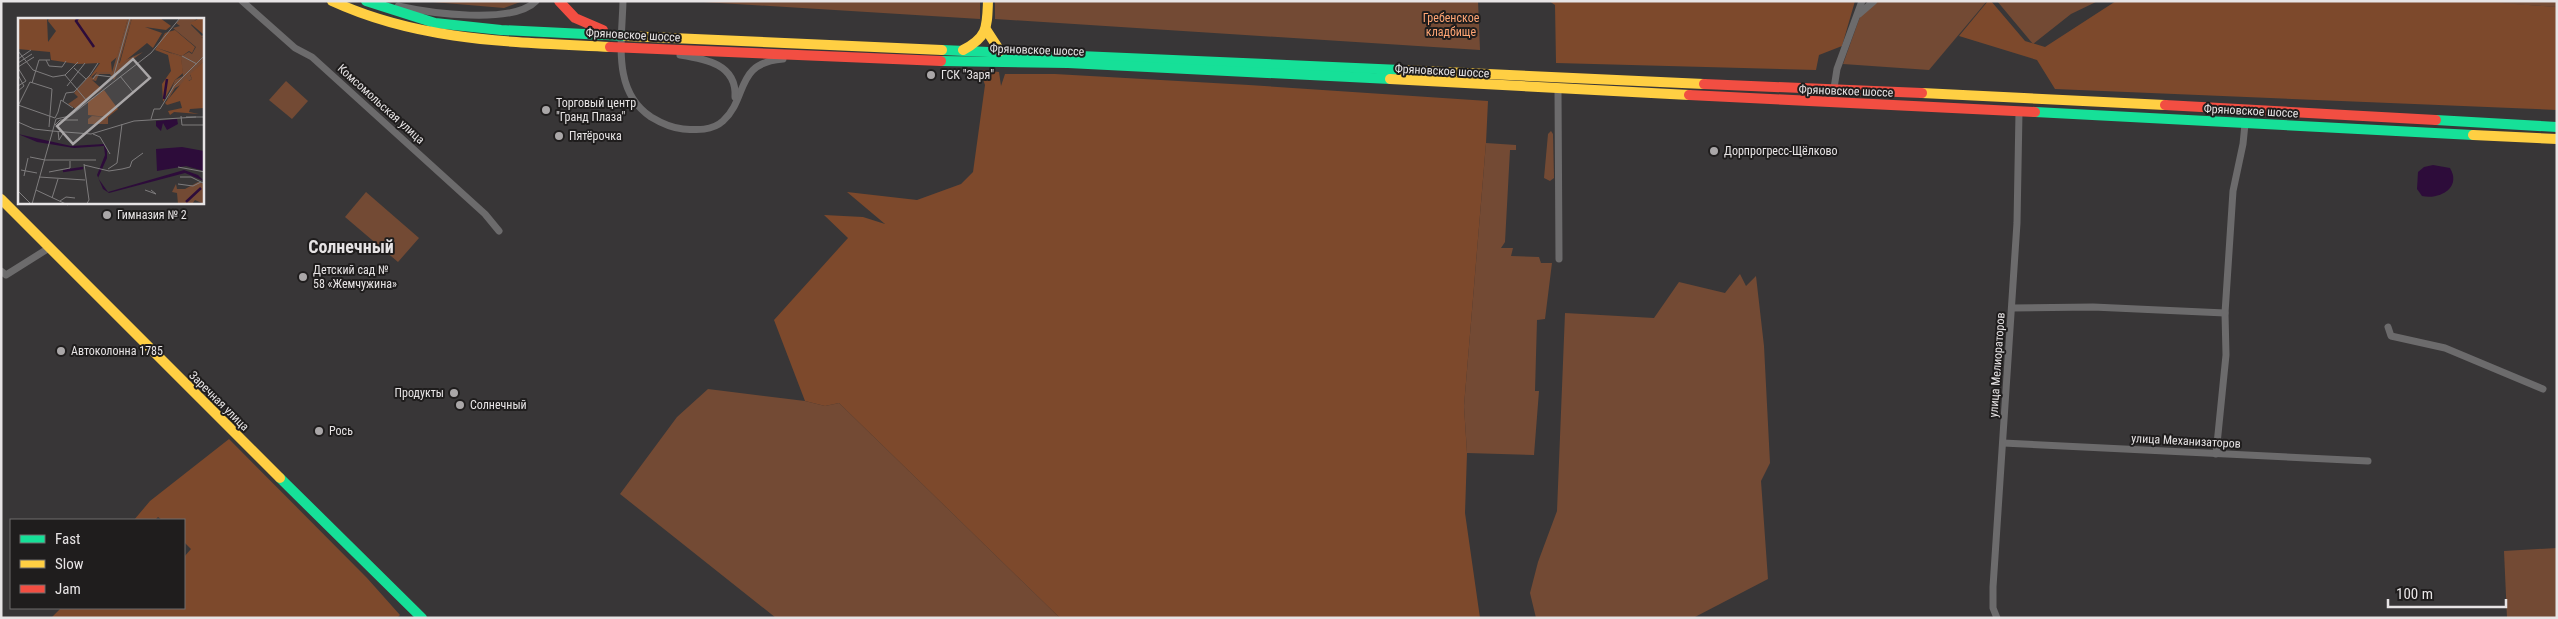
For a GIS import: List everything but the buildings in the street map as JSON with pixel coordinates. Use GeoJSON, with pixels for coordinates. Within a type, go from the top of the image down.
{"type":"FeatureCollection","features":[{"type":"Feature","properties":{"kind":"main road","name":"Фряновское шоссе"},"geometry":{"type":"LineString","coordinates":[[332,1],[369,18],[432,35],[486,41],[882,60],[1068,63],[1558,90],[2557,139]]}},
{"type":"Feature","properties":{"kind":"main road","name":"Фряновское шоссе"},"geometry":{"type":"LineString","coordinates":[[366,1],[435,23],[466,27],[634,36],[1834,88],[2557,127]]}},
{"type":"Feature","properties":{"kind":"main road"},"geometry":{"type":"LineString","coordinates":[[559,1],[570,14],[586,24],[634,36]]}},
{"type":"Feature","properties":{"kind":"main road"},"geometry":{"type":"LineString","coordinates":[[988,1],[987,31],[1000,51]]}},
{"type":"Feature","properties":{"kind":"main road"},"geometry":{"type":"LineString","coordinates":[[962,50],[976,45],[987,31]]}},
{"type":"Feature","properties":{"kind":"main road","name":"Заречная улица"},"geometry":{"type":"LineString","coordinates":[[1,199],[422,618]]}},
{"type":"Feature","properties":{"kind":"street","name":"Комсомольская улица"},"geometry":{"type":"LineString","coordinates":[[242,1],[295,48],[319,63],[485,214],[498,231]]}},
{"type":"Feature","properties":{"kind":"street"},"geometry":{"type":"LineString","coordinates":[[376,1],[406,8],[465,14],[510,14],[520,12],[535,2]]}},
{"type":"Feature","properties":{"kind":"street"},"geometry":{"type":"LineString","coordinates":[[623,1],[621,67],[630,96],[646,114],[657,121],[679,129],[692,130],[714,127],[722,122],[734,105],[743,83],[755,68],[776,60],[818,57]]}},
{"type":"Feature","properties":{"kind":"street"},"geometry":{"type":"LineString","coordinates":[[1834,88],[1837,69],[1862,1]]}},
{"type":"Feature","properties":{"kind":"street"},"geometry":{"type":"LineString","coordinates":[[1858,14],[1874,1]]}},
{"type":"Feature","properties":{"kind":"street"},"geometry":{"type":"LineString","coordinates":[[634,48],[715,62],[730,76],[735,86],[734,105]]}},
{"type":"Feature","properties":{"kind":"street"},"geometry":{"type":"LineString","coordinates":[[1558,90],[1559,259]]}},
{"type":"Feature","properties":{"kind":"street","name":"улица Мелиораторов"},"geometry":{"type":"LineString","coordinates":[[1996,618],[1993,608],[1993,587],[2004,443],[2017,223],[2019,112]]}},
{"type":"Feature","properties":{"kind":"street"},"geometry":{"type":"LineString","coordinates":[[2216,454],[2226,355],[2225,313],[2233,190],[2243,144],[2245,124]]}},
{"type":"Feature","properties":{"kind":"street"},"geometry":{"type":"LineString","coordinates":[[3,275],[49,248]]}},
{"type":"Feature","properties":{"kind":"street"},"geometry":{"type":"LineString","coordinates":[[2012,308],[2093,307],[2225,313]]}},
{"type":"Feature","properties":{"kind":"street"},"geometry":{"type":"LineString","coordinates":[[2388,327],[2391,336],[2445,348],[2543,389]]}},
{"type":"Feature","properties":{"kind":"street","name":"улица Механизаторов"},"geometry":{"type":"LineString","coordinates":[[2004,443],[2368,461]]}},
{"type":"Feature","properties":{"kind":"green space"},"geometry":{"type":"Polygon","coordinates":[[[421,1],[523,1],[504,8],[421,1]]]}},
{"type":"Feature","properties":{"kind":"green space"},"geometry":{"type":"Polygon","coordinates":[[[687,1],[980,1],[980,19],[687,1]]]}},
{"type":"Feature","properties":{"kind":"green space","name":"Гребенское кладбище"},"geometry":{"type":"Polygon","coordinates":[[[995,1],[1478,1],[1480,50],[995,19],[995,1]]]}},
{"type":"Feature","properties":{"kind":"green space"},"geometry":{"type":"Polygon","coordinates":[[[1877,1],[1987,1],[1929,70],[1843,64],[1861,14],[1877,1]]]}},
{"type":"Feature","properties":{"kind":"green space"},"geometry":{"type":"Polygon","coordinates":[[[1997,1],[2098,1],[2071,14],[2033,44],[1997,1]]]}},
{"type":"Feature","properties":{"kind":"green space"},"geometry":{"type":"Polygon","coordinates":[[[2458,1],[2557,1],[2557,7],[2458,1]]]}},
{"type":"Feature","properties":{"kind":"green space"},"geometry":{"type":"Polygon","coordinates":[[[286,81],[308,101],[292,119],[269,100],[286,81]]]}},
{"type":"Feature","properties":{"kind":"green space"},"geometry":{"type":"Polygon","coordinates":[[[1551,131],[1553,134],[1554,178],[1550,181],[1544,178],[1548,134],[1551,131]]]}},
{"type":"Feature","properties":{"kind":"green space"},"geometry":{"type":"Polygon","coordinates":[[[1486,143],[1516,145],[1516,150],[1510,150],[1505,242],[1501,248],[1513,248],[1511,256],[1539,257],[1541,263],[1552,263],[1545,319],[1537,320],[1535,391],[1539,391],[1534,455],[1467,453],[1464,406],[1486,143]]]}},
{"type":"Feature","properties":{"kind":"green space"},"geometry":{"type":"Polygon","coordinates":[[[366,192],[419,238],[398,262],[345,217],[366,192]]]}},
{"type":"Feature","properties":{"kind":"green space"},"geometry":{"type":"Polygon","coordinates":[[[1740,274],[1746,286],[1756,276],[1764,346],[1770,463],[1761,481],[1768,579],[1693,618],[1536,618],[1530,593],[1538,562],[1557,511],[1565,313],[1654,318],[1679,282],[1725,293],[1740,274]]]}},
{"type":"Feature","properties":{"kind":"green space"},"geometry":{"type":"Polygon","coordinates":[[[708,389],[805,401],[825,406],[839,403],[1060,618],[776,618],[620,494],[677,417],[708,389]]]}},
{"type":"Feature","properties":{"kind":"green space"},"geometry":{"type":"Polygon","coordinates":[[[2557,548],[2557,618],[2507,618],[2504,551],[2557,548]]]}},
{"type":"Feature","properties":{"kind":"shaded area"},"geometry":{"type":"Polygon","coordinates":[[[1549,1],[1855,1],[1842,46],[1819,55],[1816,70],[1556,63],[1555,5],[1549,1]]]}},
{"type":"Feature","properties":{"kind":"shaded area"},"geometry":{"type":"Polygon","coordinates":[[[1988,1],[1991,1],[2025,41],[2045,47],[2116,1],[2476,1],[2557,7],[2557,110],[2055,89],[2037,60],[1959,36],[1988,1]]]}},
{"type":"Feature","properties":{"kind":"shaded area"},"geometry":{"type":"Polygon","coordinates":[[[980,70],[999,72],[1001,86],[1005,74],[1055,74],[1488,101],[1464,406],[1467,453],[1465,513],[1480,618],[1060,618],[839,403],[825,406],[805,401],[774,320],[848,238],[824,215],[863,217],[885,224],[847,192],[917,200],[961,184],[973,172],[985,85],[980,70]]]}},
{"type":"Feature","properties":{"kind":"shaded area"},"geometry":{"type":"Polygon","coordinates":[[[2433,165],[2450,168],[2453,175],[2451,187],[2447,191],[2435,196],[2422,196],[2417,189],[2418,172],[2424,167],[2433,165]]]}},
{"type":"Feature","properties":{"kind":"shaded area"},"geometry":{"type":"Polygon","coordinates":[[[229,439],[367,578],[400,615],[397,618],[51,618],[60,609],[185,609],[185,556],[191,549],[185,543],[185,519],[161,519],[158,517],[156,519],[135,519],[150,501],[229,439]]]}},
{"type":"Feature","properties":{"kind":"traffic: fast"},"geometry":{"type":"LineString","coordinates":[[366,1],[435,23],[501,30],[626,36]]}},
{"type":"Feature","properties":{"kind":"traffic: fast"},"geometry":{"type":"LineString","coordinates":[[942,50],[1401,70]]}},
{"type":"Feature","properties":{"kind":"traffic: fast"},"geometry":{"type":"LineString","coordinates":[[941,61],[1068,63],[1390,79]]}},
{"type":"Feature","properties":{"kind":"traffic: fast"},"geometry":{"type":"LineString","coordinates":[[2035,112],[2473,135]]}},
{"type":"Feature","properties":{"kind":"traffic: fast"},"geometry":{"type":"LineString","coordinates":[[2436,120],[2557,127]]}},
{"type":"Feature","properties":{"kind":"traffic: fast"},"geometry":{"type":"LineString","coordinates":[[280,478],[422,618]]}},
{"type":"Feature","properties":{"kind":"traffic: slow"},"geometry":{"type":"LineString","coordinates":[[332,1],[366,15],[399,25],[468,38],[610,47]]}},
{"type":"Feature","properties":{"kind":"traffic: slow"},"geometry":{"type":"LineString","coordinates":[[963,50],[982,36],[986,25],[988,1]]}},
{"type":"Feature","properties":{"kind":"traffic: slow"},"geometry":{"type":"LineString","coordinates":[[987,31],[1000,51]]}},
{"type":"Feature","properties":{"kind":"traffic: slow"},"geometry":{"type":"LineString","coordinates":[[626,36],[942,50]]}},
{"type":"Feature","properties":{"kind":"traffic: slow"},"geometry":{"type":"LineString","coordinates":[[1401,70],[1704,84]]}},
{"type":"Feature","properties":{"kind":"traffic: slow"},"geometry":{"type":"LineString","coordinates":[[1390,79],[1689,95]]}},
{"type":"Feature","properties":{"kind":"traffic: slow"},"geometry":{"type":"LineString","coordinates":[[1922,93],[2165,105]]}},
{"type":"Feature","properties":{"kind":"traffic: slow"},"geometry":{"type":"LineString","coordinates":[[2473,135],[2557,139]]}},
{"type":"Feature","properties":{"kind":"traffic: slow"},"geometry":{"type":"LineString","coordinates":[[1,199],[280,478]]}},
{"type":"Feature","properties":{"kind":"traffic: jam"},"geometry":{"type":"LineString","coordinates":[[559,1],[575,18],[603,30]]}},
{"type":"Feature","properties":{"kind":"traffic: jam"},"geometry":{"type":"LineString","coordinates":[[610,47],[941,61]]}},
{"type":"Feature","properties":{"kind":"traffic: jam"},"geometry":{"type":"LineString","coordinates":[[1704,84],[1922,93]]}},
{"type":"Feature","properties":{"kind":"traffic: jam"},"geometry":{"type":"LineString","coordinates":[[1689,95],[2035,112]]}},
{"type":"Feature","properties":{"kind":"traffic: jam"},"geometry":{"type":"LineString","coordinates":[[2165,105],[2436,120]]}},
{"type":"Feature","properties":{"kind":"place","name":"ГСК \"Заря\""},"geometry":{"type":"Point","coordinates":[931,75]}},
{"type":"Feature","properties":{"kind":"place","name":"Торговый центр \"Гранд Плаза\""},"geometry":{"type":"Point","coordinates":[546,110]}},
{"type":"Feature","properties":{"kind":"place","name":"Пятёрочка"},"geometry":{"type":"Point","coordinates":[559,136]}},
{"type":"Feature","properties":{"kind":"place","name":"Дорпрогресс-Щёлково"},"geometry":{"type":"Point","coordinates":[1714,151]}},
{"type":"Feature","properties":{"kind":"place","name":"Гимназия № 2"},"geometry":{"type":"Point","coordinates":[107,215]}},
{"type":"Feature","properties":{"kind":"place","name":"Детский сад № 58 «Жемчужина»"},"geometry":{"type":"Point","coordinates":[303,277]}},
{"type":"Feature","properties":{"kind":"place","name":"Автоколонна 1785"},"geometry":{"type":"Point","coordinates":[61,351]}},
{"type":"Feature","properties":{"kind":"place","name":"Продукты"},"geometry":{"type":"Point","coordinates":[454,393]}},
{"type":"Feature","properties":{"kind":"place","name":"Солнечный"},"geometry":{"type":"Point","coordinates":[460,405]}},
{"type":"Feature","properties":{"kind":"place","name":"Рось"},"geometry":{"type":"Point","coordinates":[319,431]}},
{"type":"Feature","properties":{"kind":"district","name":"Солнечный"},"geometry":{"type":"Point","coordinates":[351,247]}}]}
